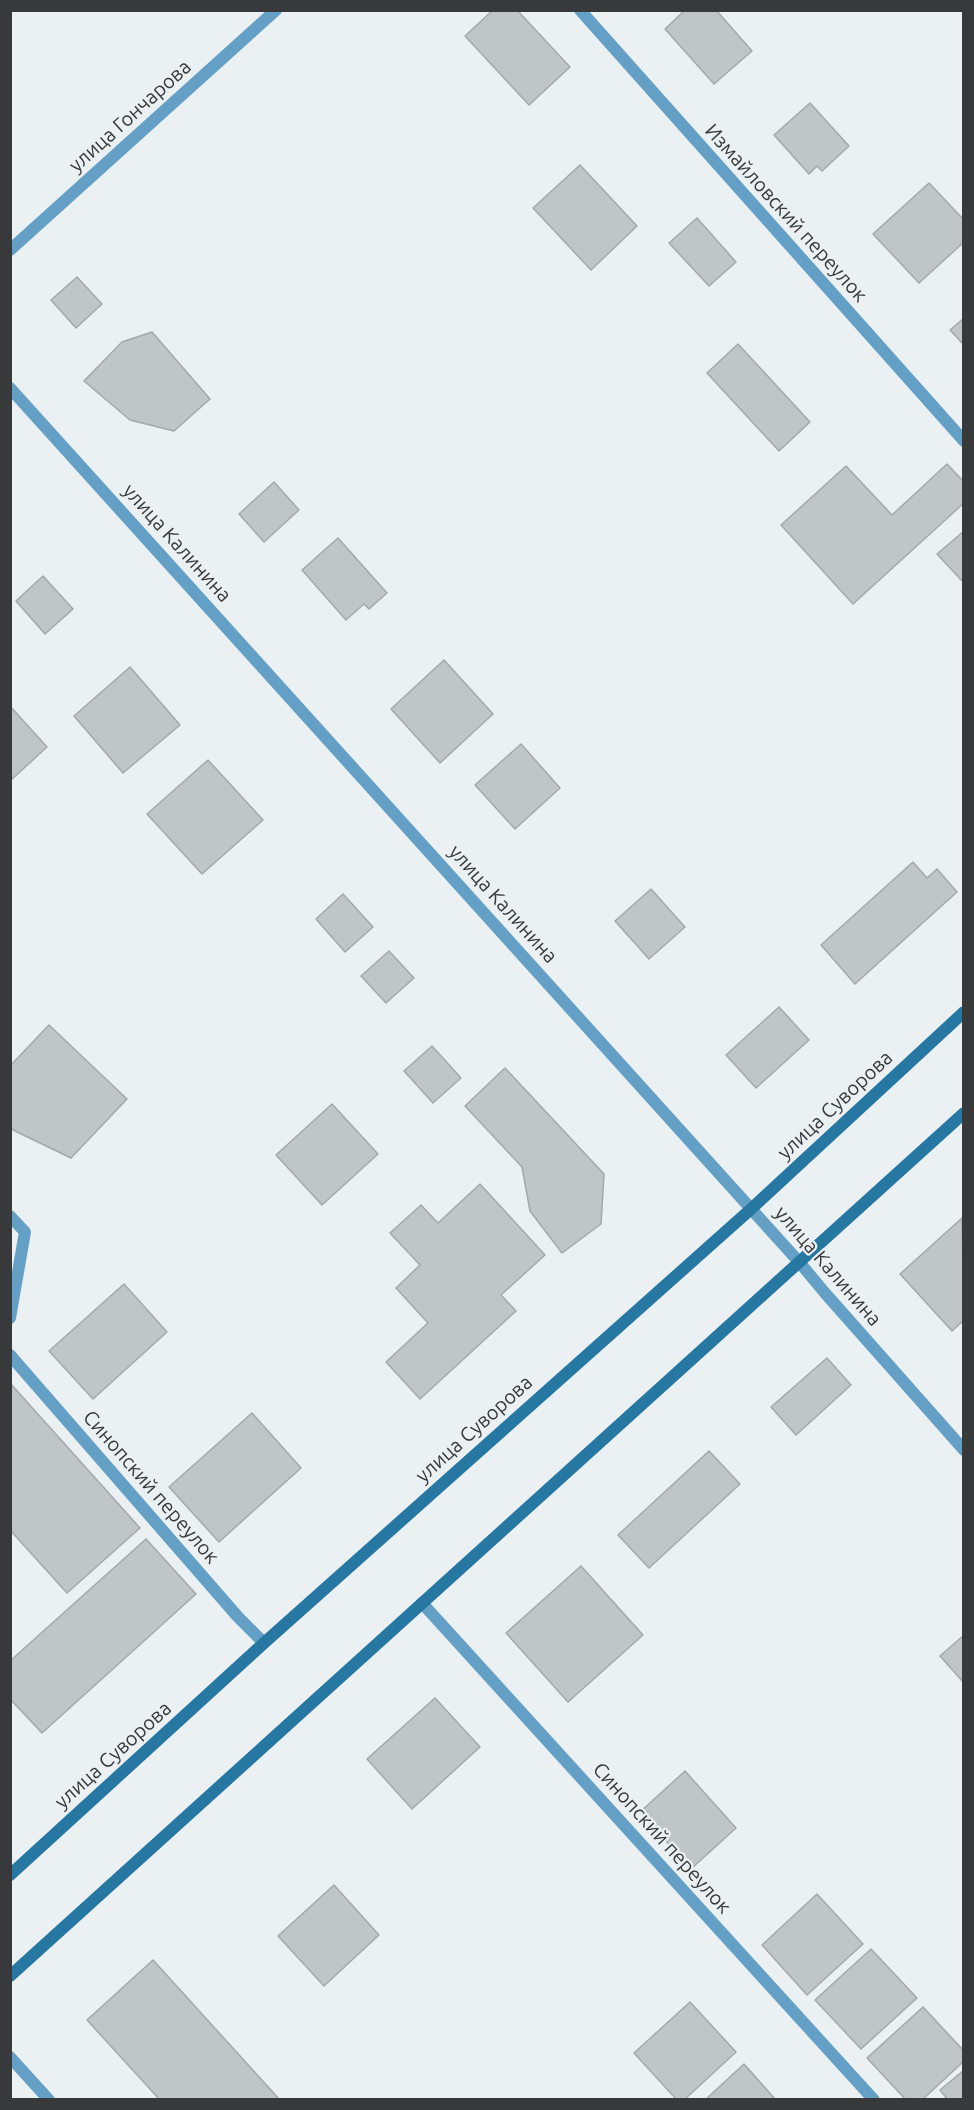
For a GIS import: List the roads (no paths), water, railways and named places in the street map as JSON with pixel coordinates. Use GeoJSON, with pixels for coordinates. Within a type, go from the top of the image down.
{"type":"FeatureCollection","features":[{"type":"Feature","properties":{"kind":"main road","name":"улица Суворова"},"geometry":{"type":"LineString","coordinates":[[10,1875],[264,1643],[751,1209],[963,1012]]}},
{"type":"Feature","properties":{"kind":"main road"},"geometry":{"type":"LineString","coordinates":[[10,1976],[801,1263],[963,1113]]}},
{"type":"Feature","properties":{"kind":"street","name":"улица Гончарова"},"geometry":{"type":"LineString","coordinates":[[10,249],[276,10]]}},
{"type":"Feature","properties":{"kind":"street","name":"Измайловский переулок"},"geometry":{"type":"LineString","coordinates":[[580,10],[963,441]]}},
{"type":"Feature","properties":{"kind":"street","name":"улица Калинина"},"geometry":{"type":"LineString","coordinates":[[10,388],[801,1263],[963,1450]]}},
{"type":"Feature","properties":{"kind":"street"},"geometry":{"type":"LineString","coordinates":[[10,1216],[25,1232],[10,1318]]}},
{"type":"Feature","properties":{"kind":"street","name":"Синопский переулок"},"geometry":{"type":"LineString","coordinates":[[10,1355],[238,1617],[264,1643]]}},
{"type":"Feature","properties":{"kind":"street","name":"Синопский переулок"},"geometry":{"type":"LineString","coordinates":[[422,1603],[874,2100]]}},
{"type":"Feature","properties":{"kind":"street"},"geometry":{"type":"LineString","coordinates":[[10,2057],[49,2100]]}}]}
